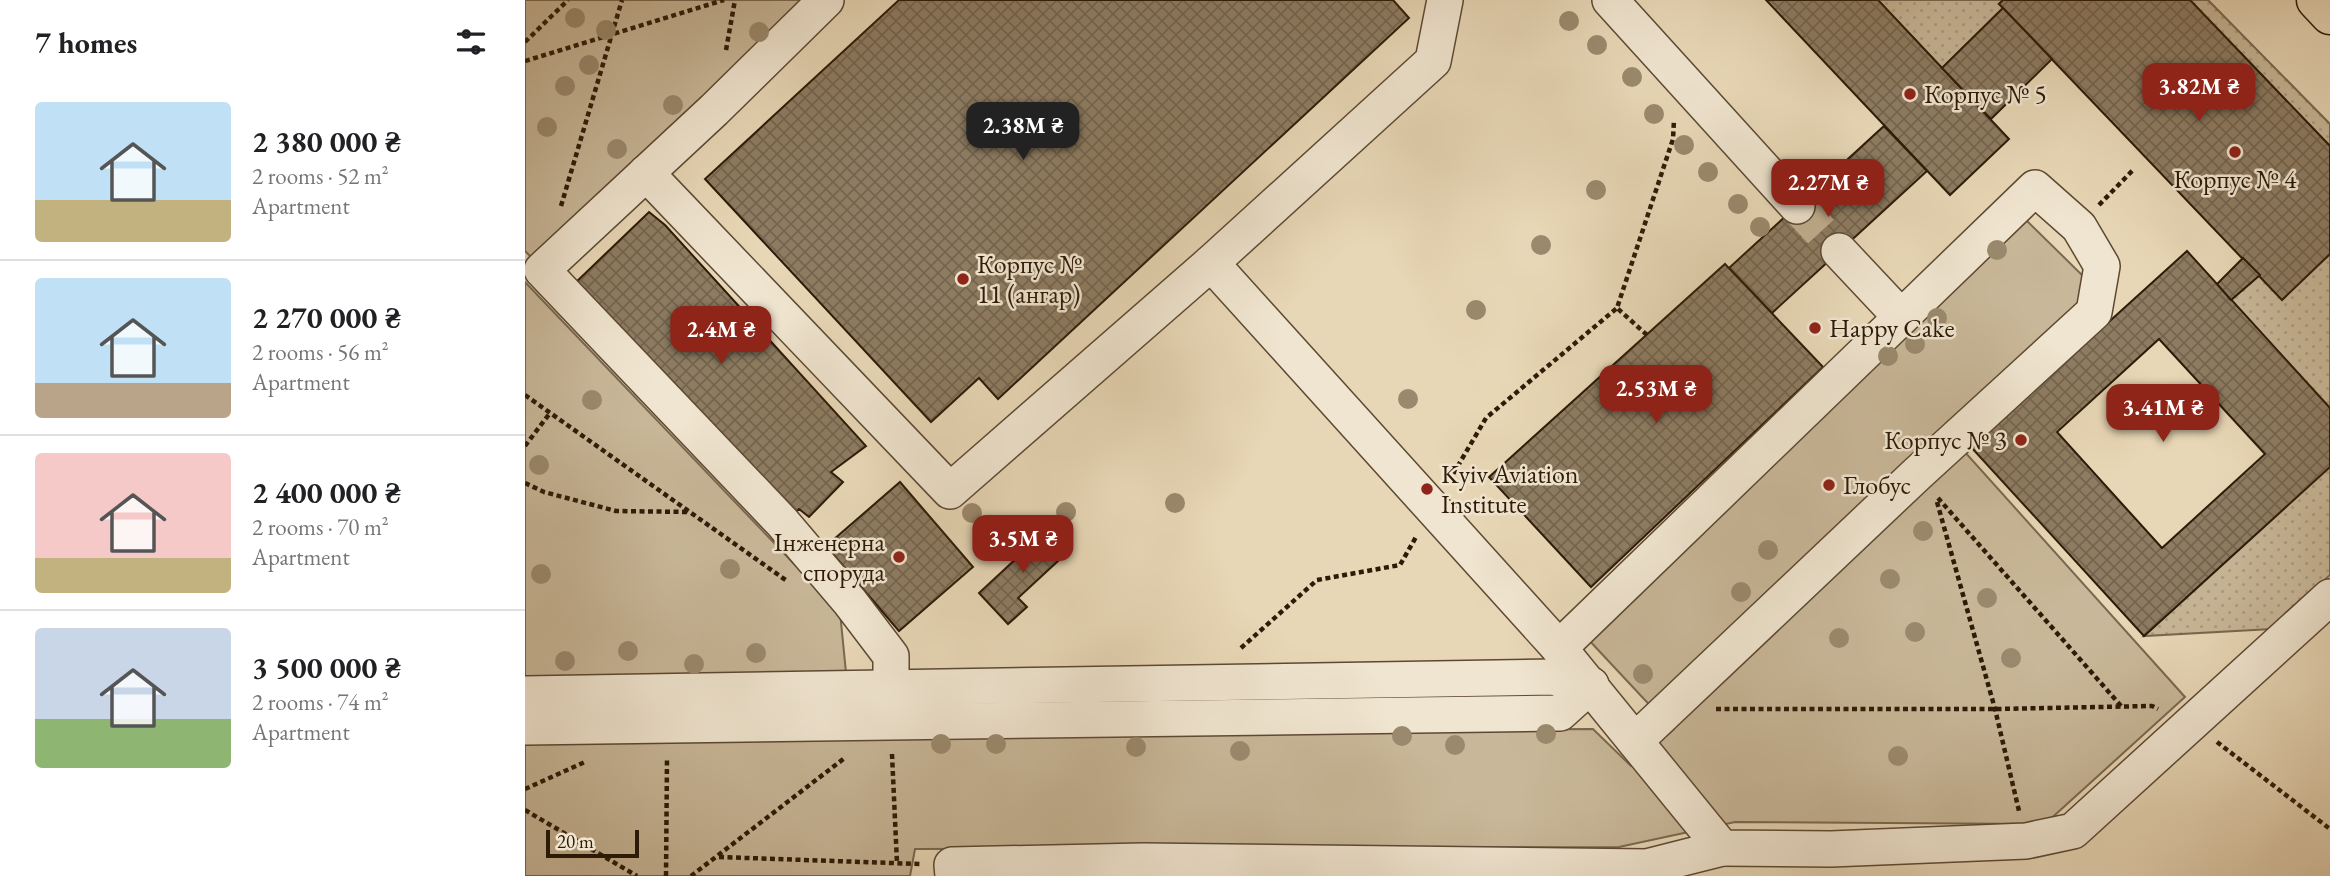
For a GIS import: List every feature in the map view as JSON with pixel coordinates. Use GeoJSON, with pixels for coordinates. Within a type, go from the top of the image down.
{"type":"FeatureCollection","features":[{"type":"Feature","properties":{"kind":"main road"},"geometry":{"type":"LineString","coordinates":[[2316,0],[2330,15]]}},
{"type":"Feature","properties":{"kind":"lane"},"geometry":{"type":"LineString","coordinates":[[826,0],[646,173],[534,261],[782,522],[891,656],[891,722]]}},
{"type":"Feature","properties":{"kind":"lane"},"geometry":{"type":"LineString","coordinates":[[646,173],[950,491],[1211,263],[1433,61],[1445,0]]}},
{"type":"Feature","properties":{"kind":"lane"},"geometry":{"type":"LineString","coordinates":[[1610,0],[1797,206]]}},
{"type":"Feature","properties":{"kind":"lane"},"geometry":{"type":"LineString","coordinates":[[1559,648],[2035,188],[2078,227],[2102,266],[2094,312],[1917,474],[1635,741]]}},
{"type":"Feature","properties":{"kind":"lane"},"geometry":{"type":"LineString","coordinates":[[1839,251],[1901,317]]}},
{"type":"Feature","properties":{"kind":"lane"},"geometry":{"type":"LineString","coordinates":[[1211,263],[1559,648],[1722,848]]}},
{"type":"Feature","properties":{"kind":"lane"},"geometry":{"type":"LineString","coordinates":[[952,870],[1647,872],[1722,848],[1831,849],[2026,841],[2073,831],[2330,597]]}},
{"type":"Feature","properties":{"kind":"lane"},"geometry":{"type":"LineString","coordinates":[[525,694],[1552,677],[1591,685]]}},
{"type":"Feature","properties":{"kind":"lane"},"geometry":{"type":"LineString","coordinates":[[525,727],[1560,713],[1591,685]]}},
{"type":"Feature","properties":{"kind":"path"},"geometry":{"type":"LineString","coordinates":[[525,42],[568,0]]}},
{"type":"Feature","properties":{"kind":"path"},"geometry":{"type":"LineString","coordinates":[[558,217],[622,0]]}},
{"type":"Feature","properties":{"kind":"path"},"geometry":{"type":"LineString","coordinates":[[525,61],[724,0]]}},
{"type":"Feature","properties":{"kind":"path"},"geometry":{"type":"LineString","coordinates":[[1647,335],[1617,308],[1673,139],[1677,74]]}},
{"type":"Feature","properties":{"kind":"path"},"geometry":{"type":"LineString","coordinates":[[2078,227],[2133,170]]}},
{"type":"Feature","properties":{"kind":"path"},"geometry":{"type":"LineString","coordinates":[[525,395],[790,584]]}},
{"type":"Feature","properties":{"kind":"path"},"geometry":{"type":"LineString","coordinates":[[525,446],[550,413]]}},
{"type":"Feature","properties":{"kind":"path"},"geometry":{"type":"LineString","coordinates":[[525,483],[544,492],[616,511],[689,512]]}},
{"type":"Feature","properties":{"kind":"path"},"geometry":{"type":"LineString","coordinates":[[2026,841],[1995,709],[1935,494],[2122,707]]}},
{"type":"Feature","properties":{"kind":"path"},"geometry":{"type":"LineString","coordinates":[[1669,709],[2152,706],[2192,723],[2330,830]]}},
{"type":"Feature","properties":{"kind":"path"},"geometry":{"type":"LineString","coordinates":[[891,722],[897,863]]}},
{"type":"Feature","properties":{"kind":"path"},"geometry":{"type":"LineString","coordinates":[[666,876],[668,725]]}},
{"type":"Feature","properties":{"kind":"path"},"geometry":{"type":"LineString","coordinates":[[691,876],[848,756]]}},
{"type":"Feature","properties":{"kind":"path"},"geometry":{"type":"LineString","coordinates":[[525,810],[637,876]]}},
{"type":"Feature","properties":{"kind":"path"},"geometry":{"type":"LineString","coordinates":[[718,857],[897,863],[952,870]]}},
{"type":"Feature","properties":{"kind":"shaded area"},"geometry":{"type":"Polygon","coordinates":[[[525,0],[836,0],[542,268],[525,251],[525,0]]]}},
{"type":"Feature","properties":{"kind":"shaded area"},"geometry":{"type":"Polygon","coordinates":[[[1878,0],[2003,0],[1999,4],[2003,8],[1942,68],[1878,0]]]}},
{"type":"Feature","properties":{"kind":"shaded area"},"geometry":{"type":"Polygon","coordinates":[[[2190,0],[2208,0],[2330,124],[2330,146],[2190,0]]]}},
{"type":"Feature","properties":{"kind":"shaded area"},"geometry":{"type":"Polygon","coordinates":[[[2021,215],[2085,278],[2079,309],[1946,431],[2185,697],[2045,824],[1735,822],[1619,847],[915,849],[910,876],[525,876],[525,282],[840,612],[852,733],[1593,729],[1631,766],[1673,730],[1586,637],[2021,215]]]}},
{"type":"Feature","properties":{"kind":"shaded area"},"geometry":{"type":"Polygon","coordinates":[[[2330,254],[2330,408],[2231,300],[2260,275],[2330,254]]]}},
{"type":"Feature","properties":{"kind":"shaded area"},"geometry":{"type":"Polygon","coordinates":[[[2330,467],[2330,575],[2272,629],[2144,636],[2330,467]]]}},
{"type":"Feature","properties":{"kind":"building","name":"Корпус № 11 (ангар)"},"geometry":{"type":"Polygon","coordinates":[[[899,0],[1393,0],[1409,18],[998,399],[979,378],[931,422],[705,179],[899,0]]]}},
{"type":"Feature","properties":{"kind":"building","name":"Корпус № 5"},"geometry":{"type":"Polygon","coordinates":[[[1766,0],[1878,0],[2009,139],[1950,195],[1766,0]]]}},
{"type":"Feature","properties":{"kind":"building","name":"Корпус № 4"},"geometry":{"type":"Polygon","coordinates":[[[2003,0],[2190,0],[2330,146],[2330,254],[2282,300],[1999,4],[2003,0]]]}},
{"type":"Feature","properties":{"kind":"building"},"geometry":{"type":"Polygon","coordinates":[[[2003,8],[2052,59],[1991,119],[1942,68],[2003,8]]]}},
{"type":"Feature","properties":{"kind":"building"},"geometry":{"type":"Polygon","coordinates":[[[1884,126],[1927,171],[1772,313],[1729,268],[1884,126]]]}},
{"type":"Feature","properties":{"kind":"building"},"geometry":{"type":"Polygon","coordinates":[[[649,212],[665,225],[866,446],[831,472],[843,482],[809,517],[799,509],[789,519],[573,285],[649,212]]]}},
{"type":"Feature","properties":{"kind":"building","name":"Корпус № 3"},"geometry":{"type":"Polygon","coordinates":[[[2187,251],[2330,408],[2330,467],[2144,636],[1971,447],[2187,251]],[[2159,339],[2057,432],[2162,548],[2265,454],[2159,339]]]}},
{"type":"Feature","properties":{"kind":"building"},"geometry":{"type":"Polygon","coordinates":[[[2243,258],[2260,275],[2231,300],[2217,284],[2243,258]]]}},
{"type":"Feature","properties":{"kind":"building"},"geometry":{"type":"Polygon","coordinates":[[[1725,264],[1823,367],[1591,587],[1489,477],[1725,264]]]}},
{"type":"Feature","properties":{"kind":"building","name":"Інженерна споруда"},"geometry":{"type":"Polygon","coordinates":[[[900,482],[973,567],[899,631],[826,546],[900,482]]]}},
{"type":"Feature","properties":{"kind":"building"},"geometry":{"type":"Polygon","coordinates":[[[1049,528],[1070,550],[1018,598],[1027,607],[1008,624],[979,593],[1049,528]]]}},
{"type":"Feature","properties":{"kind":"tunnel"},"geometry":{"type":"LineString","coordinates":[[1797,206],[1839,251]]}},
{"type":"Feature","properties":{"kind":"place","name":"Корпус № 5"},"geometry":{"type":"Point","coordinates":[1910,94]}},
{"type":"Feature","properties":{"kind":"place","name":"Корпус № 4"},"geometry":{"type":"Point","coordinates":[2235,152]}},
{"type":"Feature","properties":{"kind":"place","name":"Корпус № 11 (ангар)"},"geometry":{"type":"Point","coordinates":[963,279]}},
{"type":"Feature","properties":{"kind":"place","name":"Happy Cake"},"geometry":{"type":"Point","coordinates":[1815,328]}},
{"type":"Feature","properties":{"kind":"place","name":"Корпус № 3"},"geometry":{"type":"Point","coordinates":[2021,440]}},
{"type":"Feature","properties":{"kind":"place","name":"Глобус"},"geometry":{"type":"Point","coordinates":[1829,485]}},
{"type":"Feature","properties":{"kind":"place","name":"Kyiv Aviation Institute"},"geometry":{"type":"Point","coordinates":[1427,489]}},
{"type":"Feature","properties":{"kind":"place","name":"Інженерна споруда"},"geometry":{"type":"Point","coordinates":[899,557]}}]}
